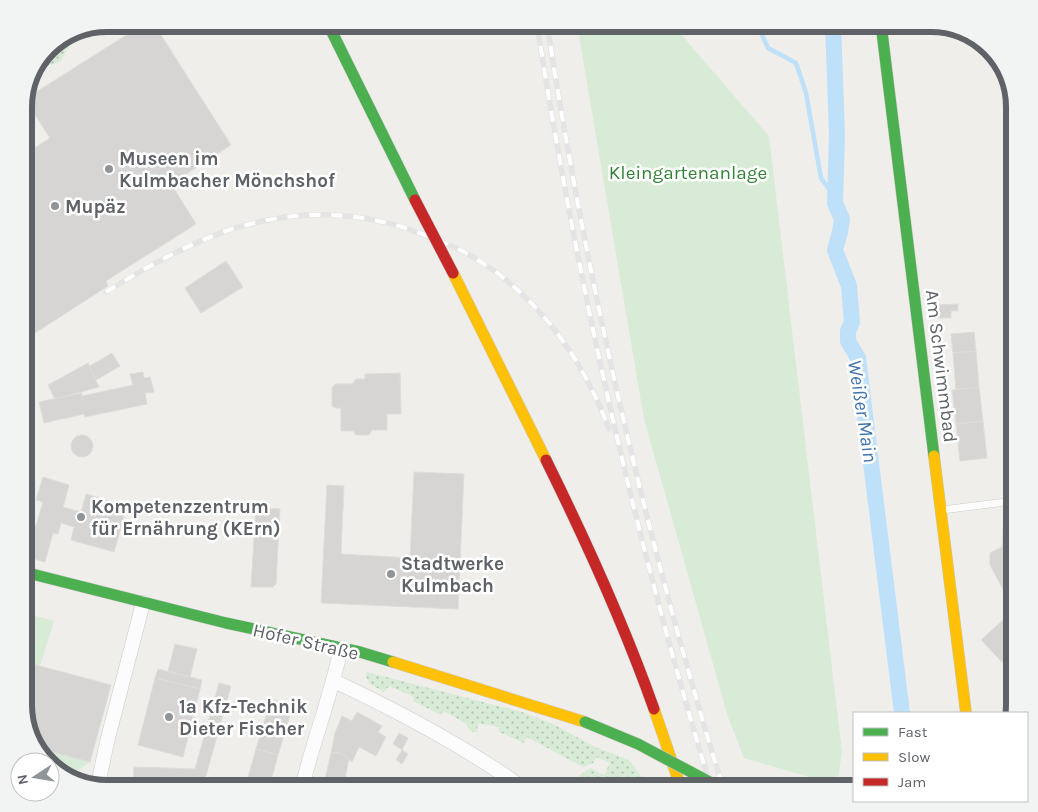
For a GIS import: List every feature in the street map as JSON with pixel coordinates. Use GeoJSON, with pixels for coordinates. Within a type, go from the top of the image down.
{"type":"FeatureCollection","features":[{"type":"Feature","properties":{"kind":"main road"},"geometry":{"type":"LineString","coordinates":[[332,33],[580,529],[643,679],[678,780]]}},
{"type":"Feature","properties":{"kind":"main road","name":"Am Schwimmbad"},"geometry":{"type":"LineString","coordinates":[[882,33],[966,712]]}},
{"type":"Feature","properties":{"kind":"main road","name":"Hofer Straße"},"geometry":{"type":"LineString","coordinates":[[33,574],[143,603],[360,652],[585,722],[638,744],[706,780]]}},
{"type":"Feature","properties":{"kind":"street"},"geometry":{"type":"LineString","coordinates":[[99,779],[143,603]]}},
{"type":"Feature","properties":{"kind":"street"},"geometry":{"type":"LineString","coordinates":[[304,780],[310,753],[334,681],[341,648]]}},
{"type":"Feature","properties":{"kind":"street","name":"Hofer Straße"},"geometry":{"type":"LineString","coordinates":[[334,681],[434,732],[512,780]]}},
{"type":"Feature","properties":{"kind":"lane"},"geometry":{"type":"LineString","coordinates":[[942,510],[1006,502]]}},
{"type":"Feature","properties":{"kind":"green space","name":"Kleingartenanlage"},"geometry":{"type":"Polygon","coordinates":[[[579,33],[680,33],[769,136],[842,752],[838,780],[820,780],[744,758],[728,717],[644,419],[579,33]]]}},
{"type":"Feature","properties":{"kind":"green space"},"geometry":{"type":"Polygon","coordinates":[[[70,43],[61,61],[44,67],[54,54],[70,43]]]}},
{"type":"Feature","properties":{"kind":"green space"},"geometry":{"type":"Polygon","coordinates":[[[33,615],[54,621],[40,666],[111,685],[90,762],[75,772],[60,762],[60,752],[50,752],[40,738],[35,724],[33,710],[33,615]]]}},
{"type":"Feature","properties":{"kind":"green space"},"geometry":{"type":"Polygon","coordinates":[[[367,672],[522,712],[553,724],[595,747],[629,760],[644,780],[578,780],[580,775],[591,768],[604,775],[610,763],[597,757],[593,763],[583,767],[527,737],[524,743],[499,732],[499,727],[478,723],[477,732],[472,732],[465,723],[443,711],[441,715],[413,701],[414,697],[389,686],[384,692],[370,684],[366,676],[367,672]]]}},
{"type":"Feature","properties":{"kind":"building","name":"Museen im Kulmbacher Mönchshof"},"geometry":{"type":"Polygon","coordinates":[[[130,33],[160,33],[231,145],[171,184],[196,224],[106,281],[108,286],[33,334],[33,149],[50,138],[33,111],[34,93],[130,33]]]}},
{"type":"Feature","properties":{"kind":"building"},"geometry":{"type":"Polygon","coordinates":[[[226,261],[243,287],[201,313],[185,288],[226,261]]]}},
{"type":"Feature","properties":{"kind":"building"},"geometry":{"type":"Polygon","coordinates":[[[958,304],[958,311],[951,311],[951,318],[937,318],[936,305],[958,304]]]}},
{"type":"Feature","properties":{"kind":"building"},"geometry":{"type":"Polygon","coordinates":[[[974,332],[976,351],[953,353],[951,334],[974,332]]]}},
{"type":"Feature","properties":{"kind":"building"},"geometry":{"type":"Polygon","coordinates":[[[976,351],[979,387],[956,390],[953,353],[976,351]]]}},
{"type":"Feature","properties":{"kind":"building"},"geometry":{"type":"Polygon","coordinates":[[[112,353],[120,366],[96,380],[88,367],[112,353]]]}},
{"type":"Feature","properties":{"kind":"building"},"geometry":{"type":"Polygon","coordinates":[[[88,363],[99,387],[55,399],[48,385],[88,363]]]}},
{"type":"Feature","properties":{"kind":"building"},"geometry":{"type":"Polygon","coordinates":[[[143,372],[144,378],[150,377],[154,392],[145,393],[147,404],[85,417],[84,414],[44,423],[39,402],[82,393],[82,396],[133,385],[130,374],[143,372]]]}},
{"type":"Feature","properties":{"kind":"building"},"geometry":{"type":"Polygon","coordinates":[[[400,373],[401,414],[387,414],[387,430],[372,430],[369,435],[356,435],[354,431],[341,431],[341,408],[332,406],[332,388],[335,384],[352,384],[356,379],[365,379],[365,374],[400,373]]]}},
{"type":"Feature","properties":{"kind":"building"},"geometry":{"type":"Polygon","coordinates":[[[979,387],[983,421],[956,424],[952,390],[979,387]]]}},
{"type":"Feature","properties":{"kind":"building"},"geometry":{"type":"Polygon","coordinates":[[[983,421],[987,458],[960,461],[956,424],[983,421]]]}},
{"type":"Feature","properties":{"kind":"building"},"geometry":{"type":"Polygon","coordinates":[[[82,435],[90,438],[93,446],[90,454],[82,457],[74,454],[71,446],[74,438],[82,435]]]}},
{"type":"Feature","properties":{"kind":"building"},"geometry":{"type":"Polygon","coordinates":[[[414,472],[464,474],[458,609],[321,603],[327,485],[344,486],[341,554],[410,558],[414,472]]]}},
{"type":"Feature","properties":{"kind":"building","name":"Kompetenzzentrum für Ernährung (KErn)"},"geometry":{"type":"Polygon","coordinates":[[[43,477],[69,485],[63,507],[81,512],[86,494],[127,506],[114,552],[71,540],[74,527],[61,523],[58,534],[53,533],[45,562],[33,559],[33,525],[36,526],[43,502],[36,500],[43,477]]]}},
{"type":"Feature","properties":{"kind":"building"},"geometry":{"type":"Polygon","coordinates":[[[256,507],[280,509],[276,584],[273,587],[251,587],[256,507]]]}},
{"type":"Feature","properties":{"kind":"building"},"geometry":{"type":"Polygon","coordinates":[[[1003,527],[1006,527],[1006,658],[1002,662],[981,640],[1004,619],[1005,593],[990,565],[990,553],[1002,547],[1003,527]]]}},
{"type":"Feature","properties":{"kind":"building"},"geometry":{"type":"Polygon","coordinates":[[[175,644],[197,649],[190,677],[168,671],[175,644]]]}},
{"type":"Feature","properties":{"kind":"building"},"geometry":{"type":"Polygon","coordinates":[[[33,664],[111,685],[90,762],[60,754],[60,752],[49,751],[40,738],[35,724],[33,710],[33,664]]]}},
{"type":"Feature","properties":{"kind":"building"},"geometry":{"type":"Polygon","coordinates":[[[158,669],[202,680],[200,689],[155,678],[158,669]]]}},
{"type":"Feature","properties":{"kind":"building"},"geometry":{"type":"Polygon","coordinates":[[[155,678],[200,689],[183,757],[138,745],[155,678]]]}},
{"type":"Feature","properties":{"kind":"building"},"geometry":{"type":"Polygon","coordinates":[[[219,683],[231,686],[205,780],[133,780],[134,767],[195,769],[219,683]]]}},
{"type":"Feature","properties":{"kind":"building"},"geometry":{"type":"Polygon","coordinates":[[[271,699],[293,705],[278,755],[256,749],[271,699]]]}},
{"type":"Feature","properties":{"kind":"building"},"geometry":{"type":"Polygon","coordinates":[[[357,712],[382,726],[378,732],[386,737],[376,756],[359,747],[352,762],[340,753],[331,753],[335,733],[342,716],[352,721],[357,712]]]}},
{"type":"Feature","properties":{"kind":"building"},"geometry":{"type":"Polygon","coordinates":[[[399,733],[408,738],[402,750],[393,744],[399,733]]]}},
{"type":"Feature","properties":{"kind":"building"},"geometry":{"type":"Polygon","coordinates":[[[256,749],[278,755],[271,780],[247,780],[256,749]]]}},
{"type":"Feature","properties":{"kind":"building"},"geometry":{"type":"Polygon","coordinates":[[[402,750],[408,754],[402,764],[396,760],[402,750]]]}},
{"type":"Feature","properties":{"kind":"building"},"geometry":{"type":"Polygon","coordinates":[[[331,753],[340,753],[349,759],[345,780],[325,780],[331,753]]]}},
{"type":"Feature","properties":{"kind":"waterway"},"geometry":{"type":"LineString","coordinates":[[761,33],[768,48],[796,63],[806,93],[821,178],[834,196]]}},
{"type":"Feature","properties":{"kind":"waterway","name":"Weißer Main"},"geometry":{"type":"LineString","coordinates":[[833,33],[837,135],[835,203],[842,219],[835,250],[849,286],[852,322],[848,331],[848,341],[858,358],[902,712]]}},
{"type":"Feature","properties":{"kind":"railway"},"geometry":{"type":"LineString","coordinates":[[538,33],[570,217],[610,409],[657,599],[709,780]]}},
{"type":"Feature","properties":{"kind":"railway"},"geometry":{"type":"LineString","coordinates":[[548,33],[581,217],[621,409],[669,600],[721,780]]}},
{"type":"Feature","properties":{"kind":"railway"},"geometry":{"type":"LineString","coordinates":[[106,292],[195,243],[250,224],[273,219],[319,215],[365,218],[387,223],[432,238],[465,253],[499,274],[520,292],[557,333],[573,355],[587,379],[609,429]]}},
{"type":"Feature","properties":{"kind":"traffic: fast"},"geometry":{"type":"LineString","coordinates":[[332,33],[415,200]]}},
{"type":"Feature","properties":{"kind":"traffic: fast"},"geometry":{"type":"LineString","coordinates":[[882,33],[934,456]]}},
{"type":"Feature","properties":{"kind":"traffic: fast"},"geometry":{"type":"LineString","coordinates":[[33,574],[226,623],[360,652],[393,662]]}},
{"type":"Feature","properties":{"kind":"traffic: fast"},"geometry":{"type":"LineString","coordinates":[[585,722],[638,744],[706,780]]}},
{"type":"Feature","properties":{"kind":"traffic: slow"},"geometry":{"type":"LineString","coordinates":[[453,273],[546,460]]}},
{"type":"Feature","properties":{"kind":"traffic: slow"},"geometry":{"type":"LineString","coordinates":[[934,456],[966,712]]}},
{"type":"Feature","properties":{"kind":"traffic: slow"},"geometry":{"type":"LineString","coordinates":[[393,662],[585,722]]}},
{"type":"Feature","properties":{"kind":"traffic: slow"},"geometry":{"type":"LineString","coordinates":[[654,709],[678,780]]}},
{"type":"Feature","properties":{"kind":"traffic: jam"},"geometry":{"type":"LineString","coordinates":[[415,200],[453,273]]}},
{"type":"Feature","properties":{"kind":"traffic: jam"},"geometry":{"type":"LineString","coordinates":[[546,460],[604,583],[654,709]]}},
{"type":"Feature","properties":{"kind":"place","name":"Museen im Kulmbacher Mönchshof"},"geometry":{"type":"Point","coordinates":[109,169]}},
{"type":"Feature","properties":{"kind":"place","name":"Mupäz"},"geometry":{"type":"Point","coordinates":[55,206]}},
{"type":"Feature","properties":{"kind":"place","name":"Kompetenzzentrum für Ernährung (KErn)"},"geometry":{"type":"Point","coordinates":[81,517]}},
{"type":"Feature","properties":{"kind":"place","name":"Stadtwerke Kulmbach"},"geometry":{"type":"Point","coordinates":[391,574]}},
{"type":"Feature","properties":{"kind":"place","name":"1a Kfz-Technik Dieter Fischer"},"geometry":{"type":"Point","coordinates":[169,717]}}]}
